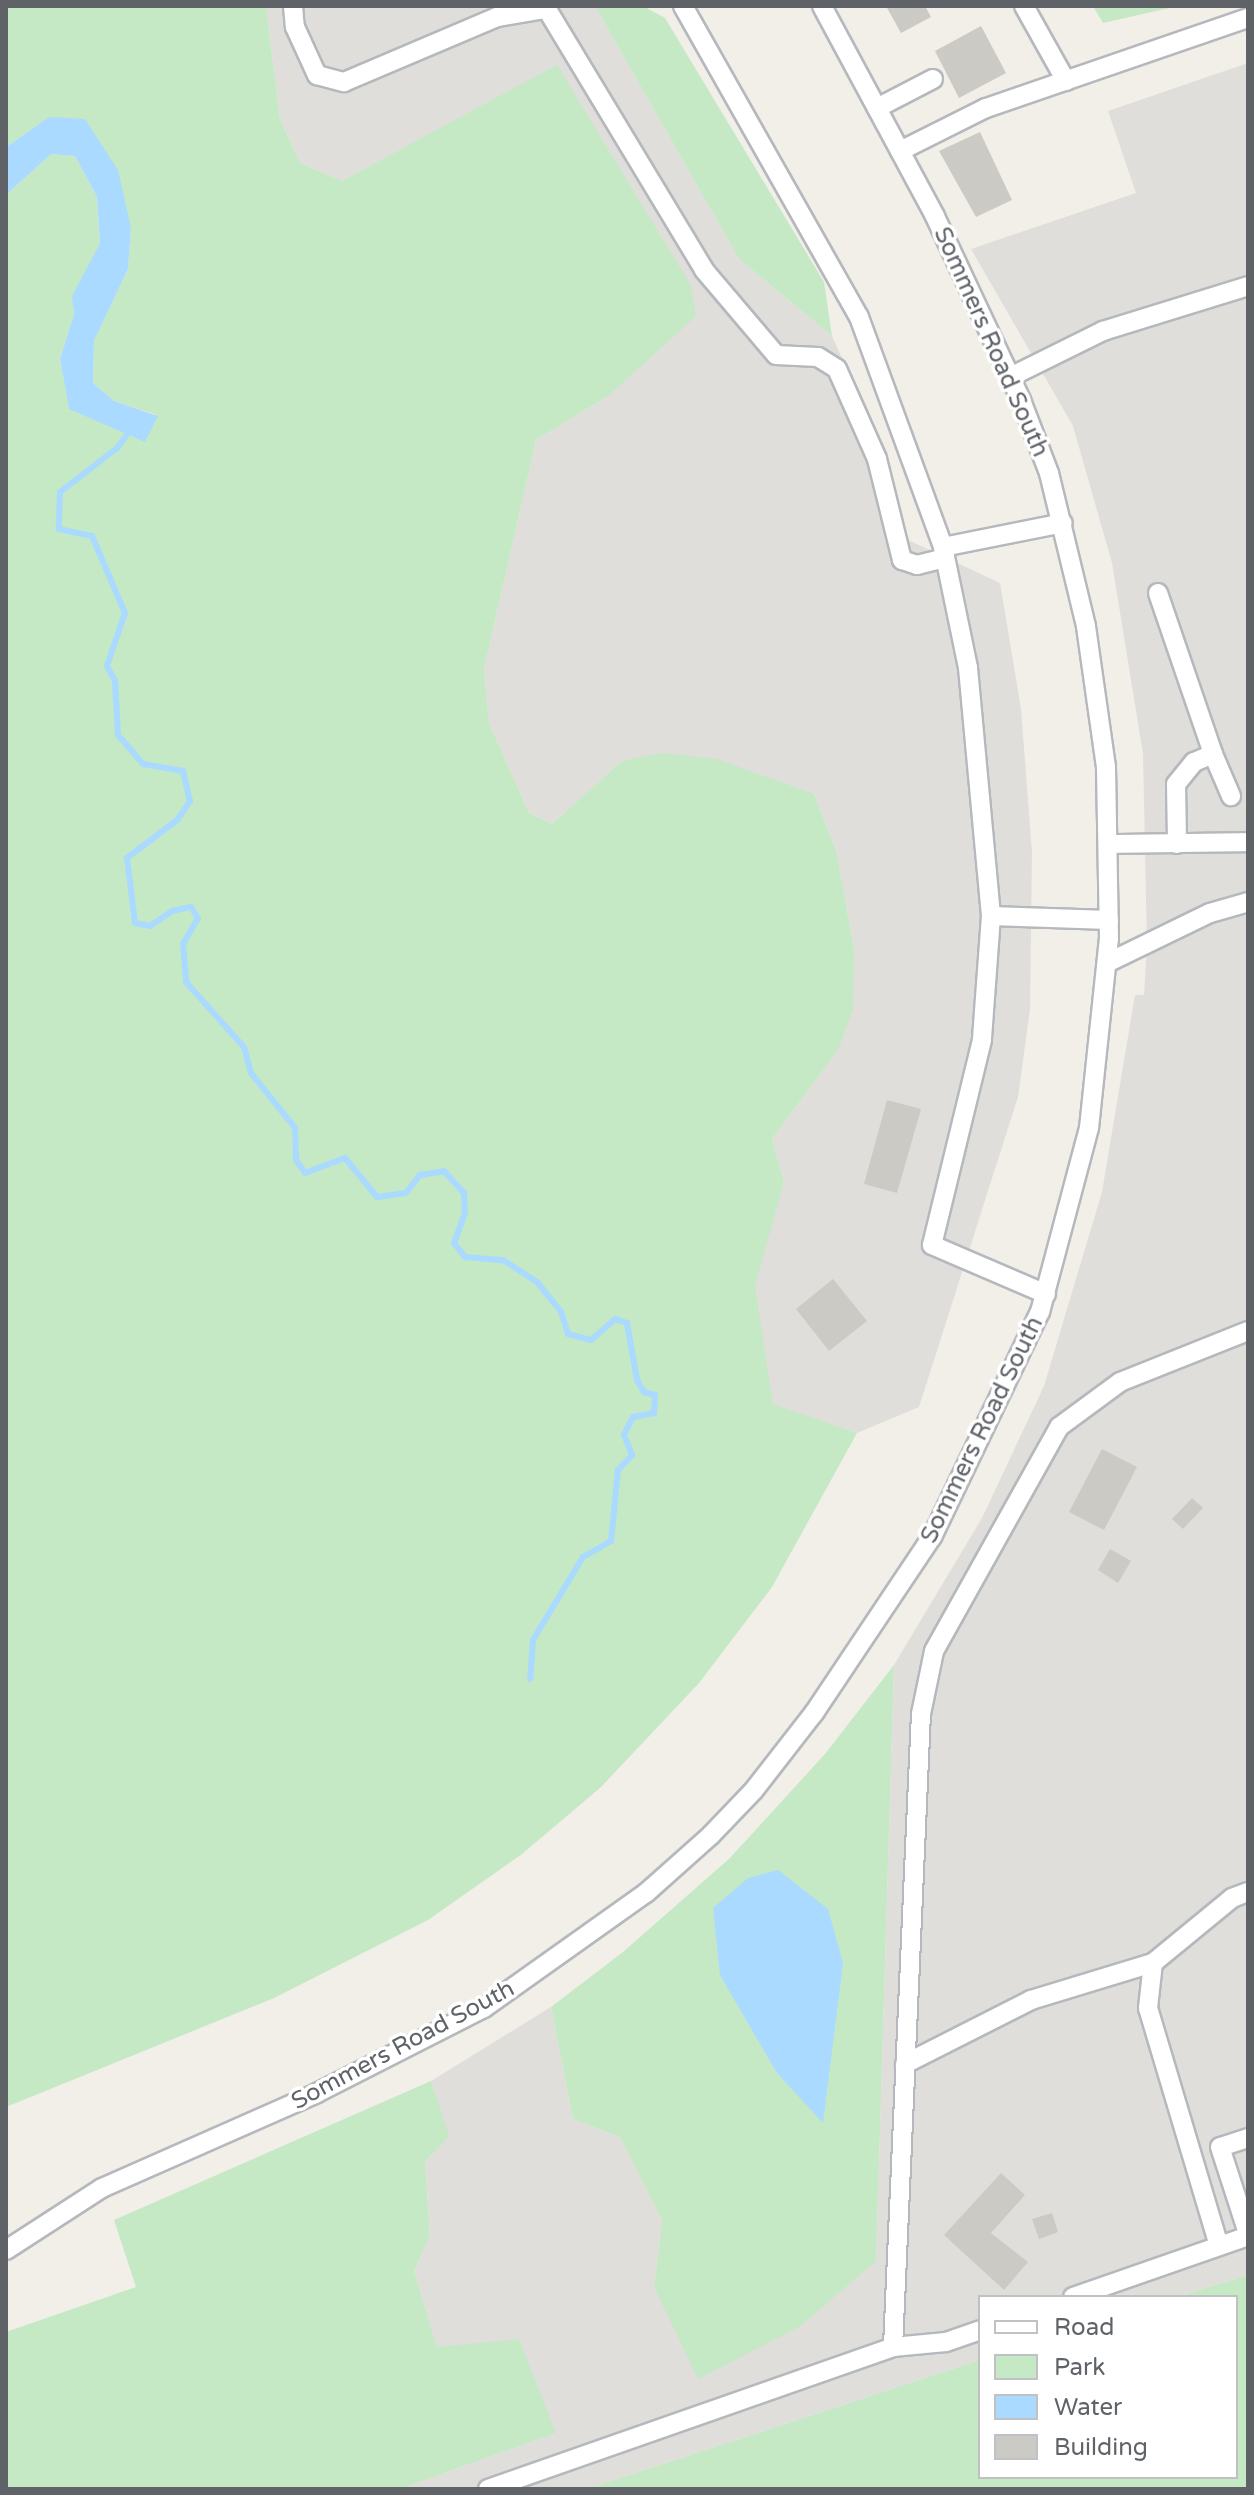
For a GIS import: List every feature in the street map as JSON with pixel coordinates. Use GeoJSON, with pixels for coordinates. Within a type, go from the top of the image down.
{"type":"FeatureCollection","features":[{"type":"Feature","properties":{"kind":"street"},"geometry":{"type":"LineString","coordinates":[[293,6],[295,27],[317,75],[344,82],[497,17],[545,7],[704,270],[776,355],[818,357],[837,369],[877,459],[902,560],[917,565],[944,553],[1063,523]]}},
{"type":"Feature","properties":{"kind":"street"},"geometry":{"type":"LineString","coordinates":[[683,6],[859,317],[944,553],[968,668],[991,916],[982,1040],[932,1245],[1046,1294]]}},
{"type":"Feature","properties":{"kind":"street","name":"Sommers Road South"},"geometry":{"type":"LineString","coordinates":[[6,2250],[102,2188],[317,2093],[484,2008],[646,1893],[711,1835],[754,1790],[814,1713],[932,1537],[1026,1348],[1046,1294],[1089,1128],[1107,963],[1109,844],[1099,710],[1063,523],[1010,377],[900,151],[822,6]]}},
{"type":"Feature","properties":{"kind":"street"},"geometry":{"type":"LineString","coordinates":[[1024,6],[1066,81]]}},
{"type":"Feature","properties":{"kind":"street"},"geometry":{"type":"LineString","coordinates":[[900,151],[986,108],[1248,18]]}},
{"type":"Feature","properties":{"kind":"street"},"geometry":{"type":"LineString","coordinates":[[877,108],[933,79]]}},
{"type":"Feature","properties":{"kind":"street"},"geometry":{"type":"LineString","coordinates":[[1010,377],[1103,331],[1248,286]]}},
{"type":"Feature","properties":{"kind":"street"},"geometry":{"type":"LineString","coordinates":[[1158,593],[1213,754],[1231,796]]}},
{"type":"Feature","properties":{"kind":"street"},"geometry":{"type":"LineString","coordinates":[[1177,844],[1176,784],[1194,762],[1213,754]]}},
{"type":"Feature","properties":{"kind":"street"},"geometry":{"type":"LineString","coordinates":[[1109,844],[1248,842]]}},
{"type":"Feature","properties":{"kind":"street"},"geometry":{"type":"LineString","coordinates":[[1107,963],[1210,913],[1248,902]]}},
{"type":"Feature","properties":{"kind":"street"},"geometry":{"type":"LineString","coordinates":[[991,916],[1109,920]]}},
{"type":"Feature","properties":{"kind":"street"},"geometry":{"type":"LineString","coordinates":[[893,2347],[921,1714],[934,1651],[1059,1427],[1120,1382],[1248,1331]]}},
{"type":"Feature","properties":{"kind":"street"},"geometry":{"type":"LineString","coordinates":[[905,2064],[1031,2000],[1153,1963],[1232,1898],[1248,1892]]}},
{"type":"Feature","properties":{"kind":"street"},"geometry":{"type":"LineString","coordinates":[[1153,1963],[1148,2008],[1219,2246]]}},
{"type":"Feature","properties":{"kind":"street"},"geometry":{"type":"LineString","coordinates":[[1079,2295],[1248,2234],[1242,2194],[1220,2147],[1248,2138]]}},
{"type":"Feature","properties":{"kind":"street"},"geometry":{"type":"LineString","coordinates":[[488,2489],[893,2347],[946,2342],[978,2331]]}},
{"type":"Feature","properties":{"kind":"shaded area"},"geometry":{"type":"Polygon","coordinates":[[[266,6],[595,6],[739,259],[832,336],[887,458],[906,539],[1000,583],[1021,709],[1032,852],[1030,1009],[1018,1097],[919,1407],[857,1433],[773,1405],[754,1285],[784,1182],[772,1139],[838,1050],[854,950],[837,853],[814,794],[622,761],[552,824],[529,813],[489,723],[484,669],[536,440],[608,396],[557,66],[342,181],[300,163],[280,119],[266,6]]]}},
{"type":"Feature","properties":{"kind":"shaded area"},"geometry":{"type":"Polygon","coordinates":[[[1248,63],[1248,2275],[1183,2295],[978,2295],[978,2361],[587,2489],[400,2489],[556,2433],[437,2347],[414,2271],[430,2236],[425,2161],[448,2136],[431,2081],[551,2007],[573,2119],[620,2137],[662,2220],[654,2287],[876,2261],[894,1665],[982,1518],[1044,1386],[1102,1192],[1135,995],[1144,995],[1147,947],[1143,754],[1112,563],[1073,426],[971,249],[1136,193],[1108,111],[1248,63]]]}},
{"type":"Feature","properties":{"kind":"green space"},"geometry":{"type":"Polygon","coordinates":[[[6,6],[266,6],[280,119],[300,163],[342,181],[557,65],[690,284],[696,316],[608,396],[536,440],[484,669],[489,723],[529,813],[552,824],[622,761],[663,753],[717,759],[814,794],[837,853],[854,950],[853,1009],[838,1050],[772,1139],[784,1182],[755,1286],[773,1404],[857,1433],[772,1587],[699,1683],[601,1787],[522,1854],[428,1920],[274,1998],[6,2107],[6,195],[51,154],[75,156],[97,197],[100,243],[73,296],[74,314],[60,359],[69,408],[157,415],[114,401],[93,383],[94,341],[128,269],[131,228],[49,117],[6,147],[6,6]]]}},
{"type":"Feature","properties":{"kind":"green space"},"geometry":{"type":"Polygon","coordinates":[[[595,6],[643,6],[665,18],[824,282],[832,336],[739,259],[595,6]]]}},
{"type":"Feature","properties":{"kind":"green space"},"geometry":{"type":"Polygon","coordinates":[[[1093,6],[1178,6],[1103,23],[1093,6]]]}},
{"type":"Feature","properties":{"kind":"green space"},"geometry":{"type":"Polygon","coordinates":[[[894,1665],[876,2261],[799,2327],[698,2379],[654,2287],[662,2220],[620,2137],[573,2119],[551,2007],[623,1952],[730,1858],[825,1754],[894,1665]]]}},
{"type":"Feature","properties":{"kind":"green space"},"geometry":{"type":"Polygon","coordinates":[[[431,2081],[449,2136],[425,2161],[430,2236],[414,2271],[437,2347],[519,2339],[556,2433],[400,2489],[6,2489],[6,2332],[136,2287],[114,2220],[431,2081]]]}},
{"type":"Feature","properties":{"kind":"green space"},"geometry":{"type":"Polygon","coordinates":[[[1248,2275],[1248,2489],[587,2489],[978,2361],[978,2479],[1238,2479],[1238,2295],[1183,2295],[1248,2275]]]}},
{"type":"Feature","properties":{"kind":"water"},"geometry":{"type":"Polygon","coordinates":[[[49,117],[85,119],[118,170],[131,228],[128,269],[94,341],[93,383],[114,401],[158,416],[145,442],[69,409],[60,359],[74,314],[72,296],[100,243],[97,197],[75,156],[51,154],[6,195],[6,147],[49,117]]]}},
{"type":"Feature","properties":{"kind":"water"},"geometry":{"type":"Polygon","coordinates":[[[778,1870],[828,1909],[843,1963],[823,2123],[777,2073],[720,1975],[713,1908],[748,1878],[778,1870]]]}},
{"type":"Feature","properties":{"kind":"building"},"geometry":{"type":"Polygon","coordinates":[[[886,6],[925,6],[931,17],[901,33],[886,6]]]}},
{"type":"Feature","properties":{"kind":"building"},"geometry":{"type":"Polygon","coordinates":[[[981,26],[1006,73],[959,98],[935,51],[981,26]]]}},
{"type":"Feature","properties":{"kind":"building"},"geometry":{"type":"Polygon","coordinates":[[[980,132],[1012,200],[976,217],[939,151],[980,132]]]}},
{"type":"Feature","properties":{"kind":"building"},"geometry":{"type":"Polygon","coordinates":[[[887,1100],[921,1109],[897,1193],[864,1184],[887,1100]]]}},
{"type":"Feature","properties":{"kind":"building"},"geometry":{"type":"Polygon","coordinates":[[[833,1279],[867,1321],[829,1351],[796,1309],[833,1279]]]}},
{"type":"Feature","properties":{"kind":"building"},"geometry":{"type":"Polygon","coordinates":[[[1102,1449],[1137,1467],[1104,1530],[1069,1512],[1102,1449]]]}},
{"type":"Feature","properties":{"kind":"building"},"geometry":{"type":"Polygon","coordinates":[[[1192,1498],[1203,1508],[1183,1529],[1172,1519],[1192,1498]]]}},
{"type":"Feature","properties":{"kind":"building"},"geometry":{"type":"Polygon","coordinates":[[[1110,1549],[1131,1561],[1118,1583],[1098,1570],[1110,1549]]]}},
{"type":"Feature","properties":{"kind":"building"},"geometry":{"type":"Polygon","coordinates":[[[1001,2173],[1025,2195],[991,2233],[1028,2262],[1004,2290],[944,2235],[1001,2173]]]}},
{"type":"Feature","properties":{"kind":"building"},"geometry":{"type":"Polygon","coordinates":[[[1052,2213],[1058,2232],[1039,2239],[1032,2219],[1052,2213]]]}},
{"type":"Feature","properties":{"kind":"waterway"},"geometry":{"type":"LineString","coordinates":[[131,429],[117,448],[60,492],[59,529],[92,536],[125,613],[107,666],[115,681],[118,735],[143,764],[183,771],[190,801],[177,820],[127,858],[135,923],[150,926],[172,911],[191,907],[198,918],[183,944],[186,982],[244,1047],[251,1073],[295,1128],[296,1160],[305,1173],[345,1158],[377,1197],[406,1193],[420,1175],[444,1171],[464,1193],[465,1213],[454,1243],[465,1257],[503,1260],[537,1282],[561,1312],[568,1334],[591,1340],[615,1319],[627,1323],[637,1380],[644,1392],[655,1395],[654,1413],[633,1417],[624,1435],[632,1455],[618,1470],[611,1541],[583,1557],[533,1640],[530,1679]]}}]}
